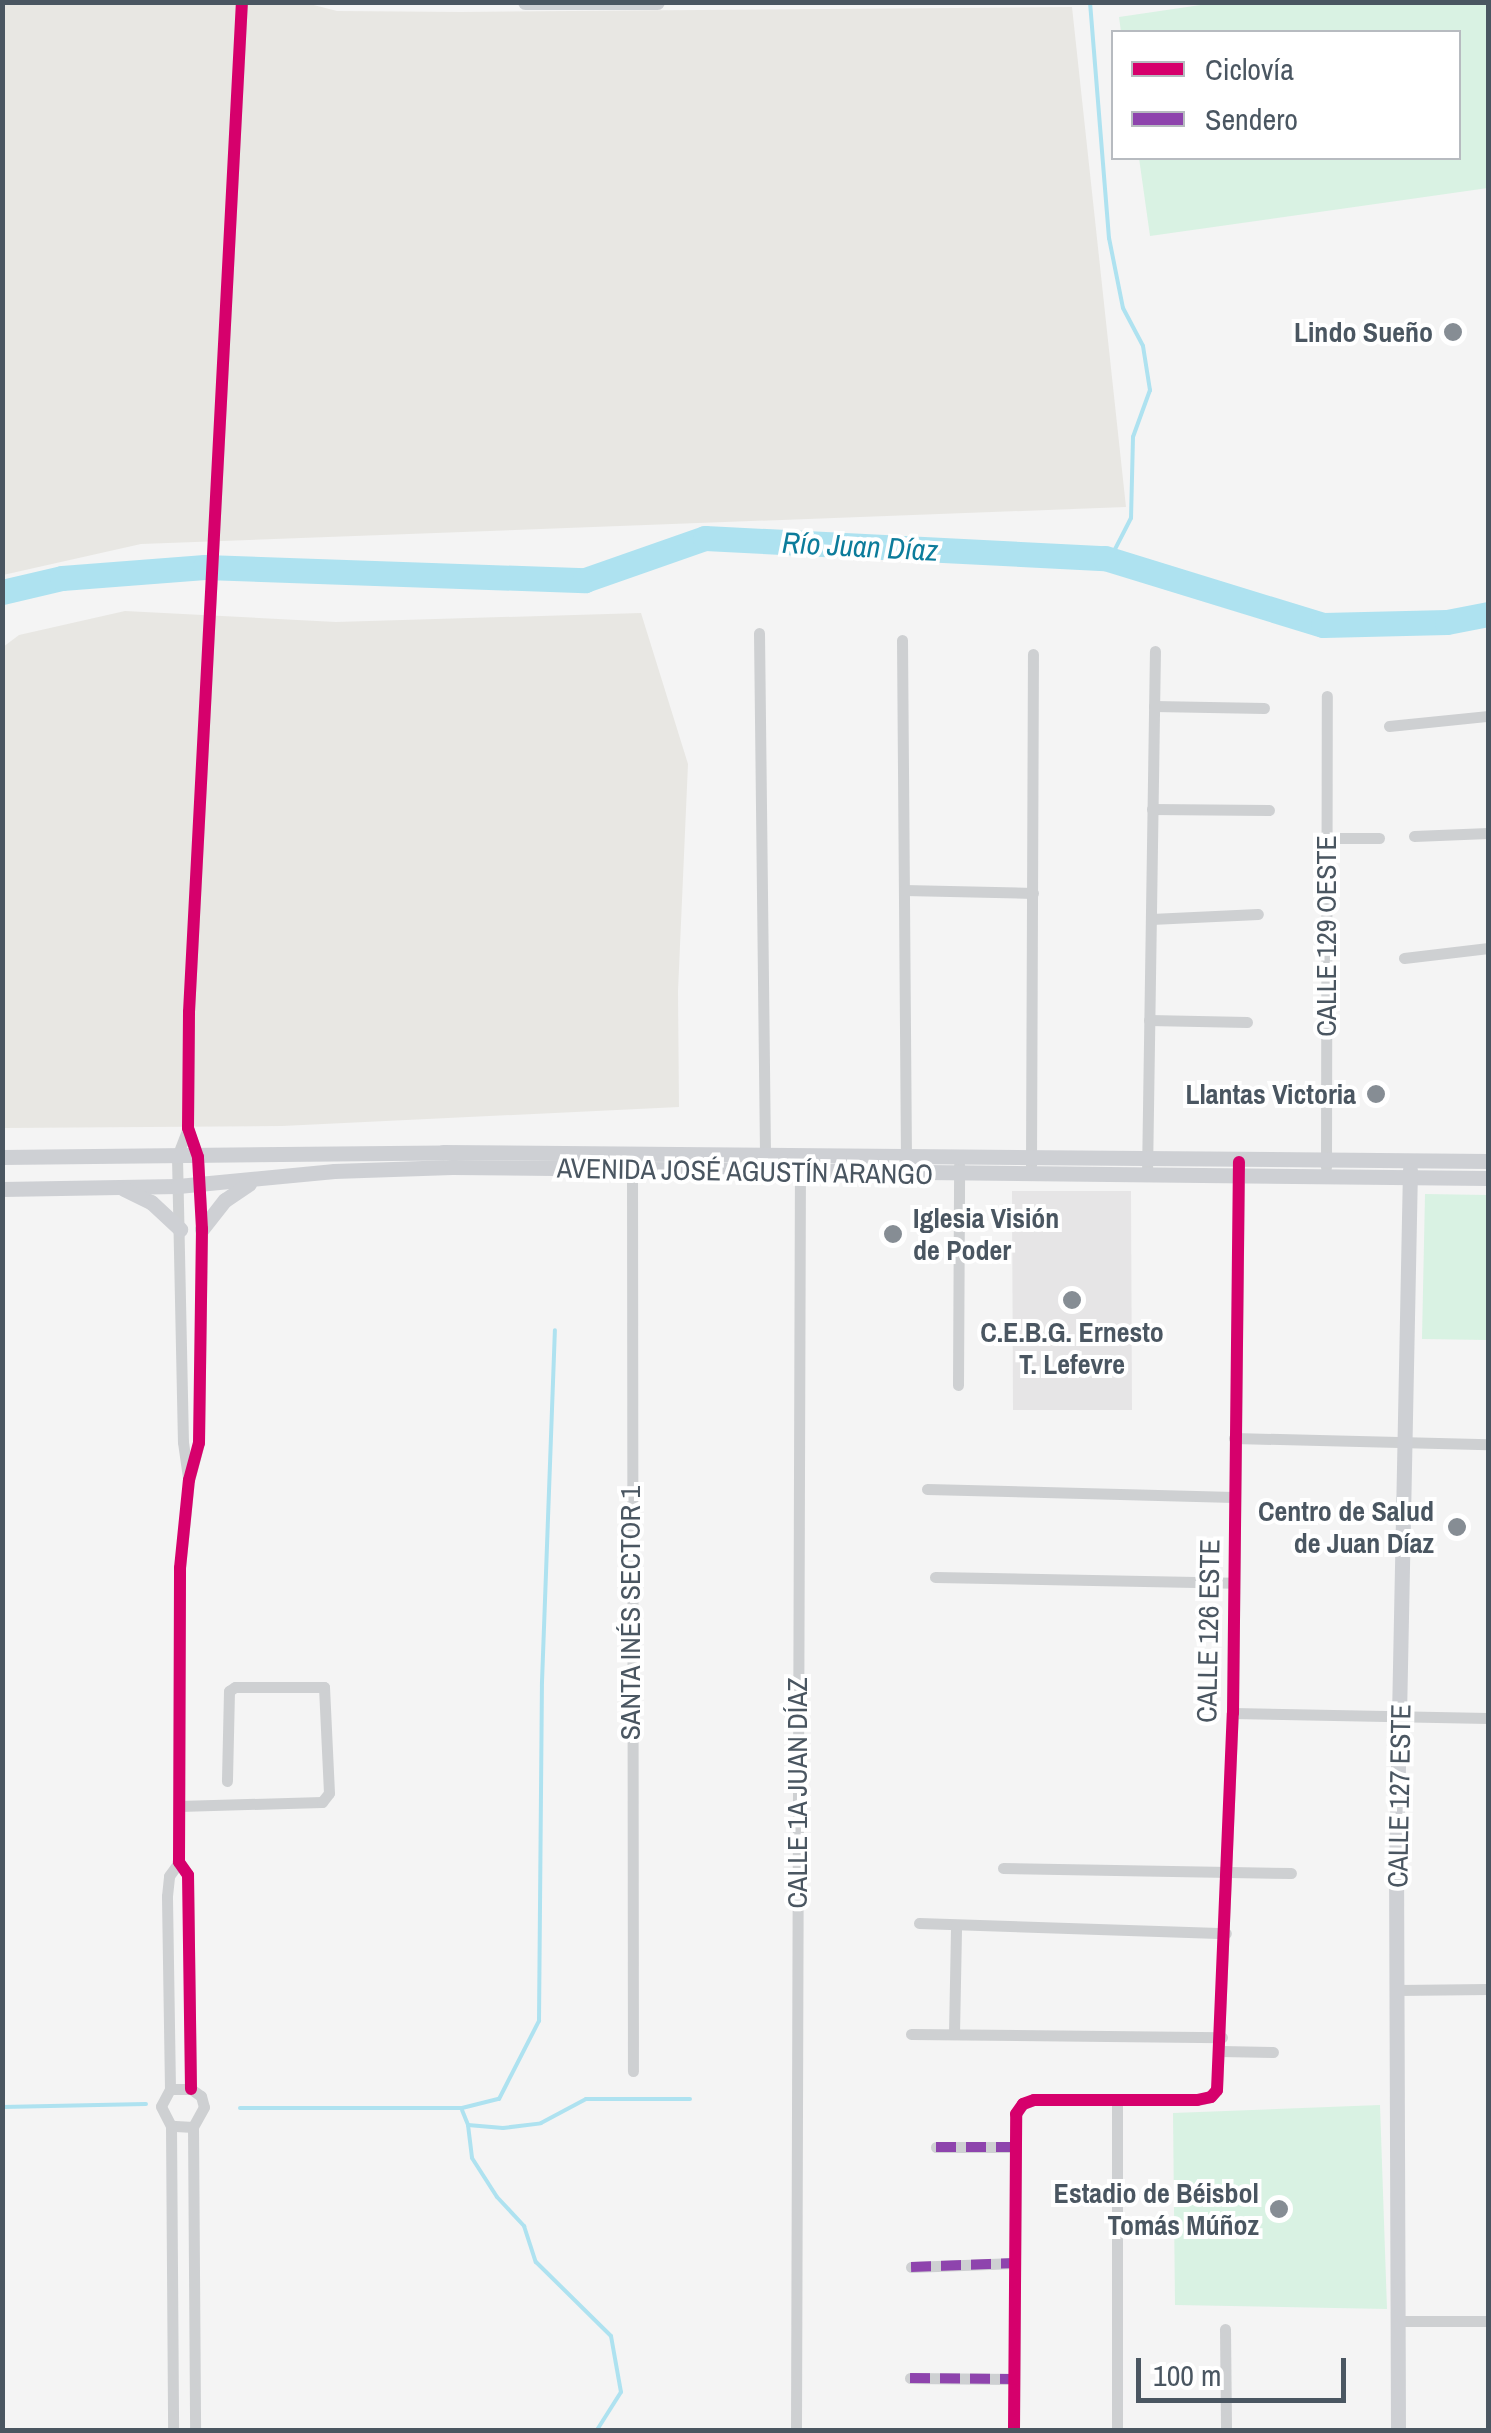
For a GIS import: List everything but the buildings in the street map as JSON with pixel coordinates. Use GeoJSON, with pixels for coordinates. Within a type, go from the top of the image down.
{"type":"FeatureCollection","features":[{"type":"Feature","properties":{"kind":"main road"},"geometry":{"type":"LineString","coordinates":[[525,2],[658,2]]}},
{"type":"Feature","properties":{"kind":"main road","name":"AVENIDA JOSÉ AGUSTÍN ARANGO"},"geometry":{"type":"LineString","coordinates":[[2,1158],[338,1152],[632,1162],[1239,1169],[1410,1169],[1488,1161]]}},
{"type":"Feature","properties":{"kind":"main road","name":"AVENIDA JOSÉ AGUSTÍN ARANGO"},"geometry":{"type":"LineString","coordinates":[[2,1189],[200,1185],[420,1167],[766,1154],[800,1163]]}},
{"type":"Feature","properties":{"kind":"main road","name":"AVENIDA JOSÉ AGUSTÍN ARANGO"},"geometry":{"type":"LineString","coordinates":[[1410,1169],[1488,1178]]}},
{"type":"Feature","properties":{"kind":"main road","name":"CALLE 127 ESTE"},"geometry":{"type":"LineString","coordinates":[[1398,2430],[1398,1990],[1410,1169]]}},
{"type":"Feature","properties":{"kind":"main road"},"geometry":{"type":"LineString","coordinates":[[202,1229],[225,1200],[256,1180]]}},
{"type":"Feature","properties":{"kind":"main road"},"geometry":{"type":"LineString","coordinates":[[121,1188],[152,1202],[180,1229]]}},
{"type":"Feature","properties":{"kind":"street"},"geometry":{"type":"LineString","coordinates":[[189,1012],[214,610],[242,2]]}},
{"type":"Feature","properties":{"kind":"street"},"geometry":{"type":"LineString","coordinates":[[759,633],[766,1154]]}},
{"type":"Feature","properties":{"kind":"street"},"geometry":{"type":"LineString","coordinates":[[902,640],[906,1165]]}},
{"type":"Feature","properties":{"kind":"street"},"geometry":{"type":"LineString","coordinates":[[1147,1167],[1155,651]]}},
{"type":"Feature","properties":{"kind":"street"},"geometry":{"type":"LineString","coordinates":[[1031,1166],[1033,654]]}},
{"type":"Feature","properties":{"kind":"street","name":"CALLE 129 OESTE"},"geometry":{"type":"LineString","coordinates":[[1326,1169],[1327,696]]}},
{"type":"Feature","properties":{"kind":"street"},"geometry":{"type":"LineString","coordinates":[[1154,706],[1264,708]]}},
{"type":"Feature","properties":{"kind":"street"},"geometry":{"type":"LineString","coordinates":[[1389,726],[1488,716]]}},
{"type":"Feature","properties":{"kind":"street"},"geometry":{"type":"LineString","coordinates":[[1152,810],[1270,810]]}},
{"type":"Feature","properties":{"kind":"street"},"geometry":{"type":"LineString","coordinates":[[1414,836],[1488,833]]}},
{"type":"Feature","properties":{"kind":"street"},"geometry":{"type":"LineString","coordinates":[[1326,838],[1379,838]]}},
{"type":"Feature","properties":{"kind":"street"},"geometry":{"type":"LineString","coordinates":[[904,890],[1033,893]]}},
{"type":"Feature","properties":{"kind":"street"},"geometry":{"type":"LineString","coordinates":[[1151,919],[1258,914]]}},
{"type":"Feature","properties":{"kind":"street"},"geometry":{"type":"LineString","coordinates":[[1404,958],[1488,948]]}},
{"type":"Feature","properties":{"kind":"street"},"geometry":{"type":"LineString","coordinates":[[1149,1020],[1247,1022]]}},
{"type":"Feature","properties":{"kind":"street"},"geometry":{"type":"LineString","coordinates":[[189,1026],[188,1128],[198,1157],[202,1229],[199,1443],[189,1480],[180,1568],[179,1862],[188,1876],[192,2089],[204,2107],[194,2127],[195,2430]]}},
{"type":"Feature","properties":{"kind":"street"},"geometry":{"type":"LineString","coordinates":[[188,1128],[177,1157],[184,1442],[189,1480]]}},
{"type":"Feature","properties":{"kind":"street","name":"SANTA INÉS SECTOR 1"},"geometry":{"type":"LineString","coordinates":[[632,1162],[633,2071]]}},
{"type":"Feature","properties":{"kind":"street","name":"CALLE 1A JUAN DÍAZ"},"geometry":{"type":"LineString","coordinates":[[796,2430],[800,1163]]}},
{"type":"Feature","properties":{"kind":"street"},"geometry":{"type":"LineString","coordinates":[[958,1385],[959,1165]]}},
{"type":"Feature","properties":{"kind":"street","name":"CALLE 126 ESTE"},"geometry":{"type":"LineString","coordinates":[[1117,2100],[1211,2097],[1217,2090],[1233,1714],[1239,1169]]}},
{"type":"Feature","properties":{"kind":"street"},"geometry":{"type":"LineString","coordinates":[[1234,1438],[1488,1444]]}},
{"type":"Feature","properties":{"kind":"street"},"geometry":{"type":"LineString","coordinates":[[927,1489],[1234,1497]]}},
{"type":"Feature","properties":{"kind":"street"},"geometry":{"type":"LineString","coordinates":[[934,1577],[1234,1583]]}},
{"type":"Feature","properties":{"kind":"street"},"geometry":{"type":"LineString","coordinates":[[179,1806],[322,1802],[328,1792],[324,1687],[236,1687],[229,1691],[227,1781]]}},
{"type":"Feature","properties":{"kind":"street"},"geometry":{"type":"LineString","coordinates":[[1233,1714],[1488,1718]]}},
{"type":"Feature","properties":{"kind":"street"},"geometry":{"type":"LineString","coordinates":[[173,2430],[170,2126],[161,2106],[170,2090],[169,1876],[179,1862]]}},
{"type":"Feature","properties":{"kind":"street"},"geometry":{"type":"LineString","coordinates":[[1002,1868],[1292,1873]]}},
{"type":"Feature","properties":{"kind":"street"},"geometry":{"type":"LineString","coordinates":[[920,1923],[1226,1933]]}},
{"type":"Feature","properties":{"kind":"street"},"geometry":{"type":"LineString","coordinates":[[954,2034],[956,1925]]}},
{"type":"Feature","properties":{"kind":"street"},"geometry":{"type":"LineString","coordinates":[[1398,1990],[1488,1990]]}},
{"type":"Feature","properties":{"kind":"street"},"geometry":{"type":"LineString","coordinates":[[911,2034],[1221,2044],[1273,2052]]}},
{"type":"Feature","properties":{"kind":"street"},"geometry":{"type":"LineString","coordinates":[[170,2090],[192,2089]]}},
{"type":"Feature","properties":{"kind":"street"},"geometry":{"type":"LineString","coordinates":[[1014,2430],[1016,2114],[1023,2104],[1117,2100],[1117,2430]]}},
{"type":"Feature","properties":{"kind":"street"},"geometry":{"type":"LineString","coordinates":[[170,2126],[194,2127]]}},
{"type":"Feature","properties":{"kind":"street"},"geometry":{"type":"LineString","coordinates":[[936,2147],[1015,2147]]}},
{"type":"Feature","properties":{"kind":"street"},"geometry":{"type":"LineString","coordinates":[[911,2267],[1014,2263]]}},
{"type":"Feature","properties":{"kind":"street"},"geometry":{"type":"LineString","coordinates":[[1399,2321],[1488,2322]]}},
{"type":"Feature","properties":{"kind":"street"},"geometry":{"type":"LineString","coordinates":[[1226,2329],[1226,2430]]}},
{"type":"Feature","properties":{"kind":"street"},"geometry":{"type":"LineString","coordinates":[[910,2378],[1014,2379]]}},
{"type":"Feature","properties":{"kind":"shaded area"},"geometry":{"type":"Polygon","coordinates":[[[302,2],[337,11],[461,12],[1072,7],[1126,507],[141,544],[3,575],[2,3],[302,2]]]}},
{"type":"Feature","properties":{"kind":"shaded area"},"geometry":{"type":"Polygon","coordinates":[[[125,611],[336,622],[641,613],[688,764],[678,991],[679,1107],[282,1126],[3,1128],[3,647],[19,635],[125,611]]]}},
{"type":"Feature","properties":{"kind":"shaded area","name":"C.E.B.G. Ernesto T. Lefevre"},"geometry":{"type":"Polygon","coordinates":[[[1012,1191],[1131,1191],[1132,1410],[1013,1410],[1012,1191]]]}},
{"type":"Feature","properties":{"kind":"green space"},"geometry":{"type":"Polygon","coordinates":[[[1221,2],[1488,3],[1488,188],[1150,236],[1139,160],[1461,160],[1461,30],[1121,30],[1119,17],[1221,2]]]}},
{"type":"Feature","properties":{"kind":"green space"},"geometry":{"type":"Polygon","coordinates":[[[1425,1194],[1488,1195],[1488,1340],[1422,1339],[1425,1194]]]}},
{"type":"Feature","properties":{"kind":"green space","name":"Estadio de Béisbol Tomás Múñoz"},"geometry":{"type":"Polygon","coordinates":[[[1380,2105],[1387,2309],[1175,2305],[1173,2113],[1380,2105]]]}},
{"type":"Feature","properties":{"kind":"waterway"},"geometry":{"type":"LineString","coordinates":[[1090,2],[1109,238],[1123,308],[1143,346],[1150,390],[1133,437],[1131,518],[1110,559]]}},
{"type":"Feature","properties":{"kind":"waterway","name":"Río Juan Díaz"},"geometry":{"type":"LineString","coordinates":[[2,592],[62,578],[205,567],[585,580],[705,538],[1105,558],[1323,625],[1447,622],[1488,614]]}},
{"type":"Feature","properties":{"kind":"waterway"},"geometry":{"type":"LineString","coordinates":[[240,2108],[462,2108],[499,2099],[539,2021],[542,1682],[555,1330]]}},
{"type":"Feature","properties":{"kind":"waterway"},"geometry":{"type":"LineString","coordinates":[[462,2110],[468,2125],[503,2128],[541,2123],[586,2099],[690,2099]]}},
{"type":"Feature","properties":{"kind":"waterway"},"geometry":{"type":"LineString","coordinates":[[2,2107],[146,2104]]}},
{"type":"Feature","properties":{"kind":"waterway"},"geometry":{"type":"LineString","coordinates":[[468,2125],[472,2158],[497,2197],[524,2226],[536,2262],[611,2336],[621,2392],[597,2430]]}},
{"type":"Feature","properties":{"kind":"marked path"},"geometry":{"type":"LineString","coordinates":[[936,2147],[1015,2147]]}},
{"type":"Feature","properties":{"kind":"marked path"},"geometry":{"type":"LineString","coordinates":[[911,2267],[1015,2263]]}},
{"type":"Feature","properties":{"kind":"marked path"},"geometry":{"type":"LineString","coordinates":[[910,2378],[1014,2379]]}},
{"type":"Feature","properties":{"kind":"cycle path"},"geometry":{"type":"LineString","coordinates":[[191,2089],[188,1875],[179,1862],[180,1568],[189,1480],[199,1443],[202,1229],[198,1157],[188,1128],[189,1012],[242,2]]}},
{"type":"Feature","properties":{"kind":"cycle path"},"geometry":{"type":"LineString","coordinates":[[1014,2430],[1016,2114],[1023,2104],[1034,2100],[1197,2100],[1211,2097],[1217,2090],[1233,1713],[1239,1162]]}},
{"type":"Feature","properties":{"kind":"place","name":"Lindo Sueño"},"geometry":{"type":"Point","coordinates":[1453,332]}},
{"type":"Feature","properties":{"kind":"place","name":"Llantas Victoria"},"geometry":{"type":"Point","coordinates":[1376,1094]}},
{"type":"Feature","properties":{"kind":"place","name":"Iglesia Visión de Poder"},"geometry":{"type":"Point","coordinates":[893,1234]}},
{"type":"Feature","properties":{"kind":"place","name":"C.E.B.G. Ernesto T. Lefevre"},"geometry":{"type":"Point","coordinates":[1072,1300]}},
{"type":"Feature","properties":{"kind":"place","name":"Centro de Salud de Juan Díaz"},"geometry":{"type":"Point","coordinates":[1457,1527]}},
{"type":"Feature","properties":{"kind":"place","name":"Estadio de Béisbol Tomás Múñoz"},"geometry":{"type":"Point","coordinates":[1279,2209]}}]}
